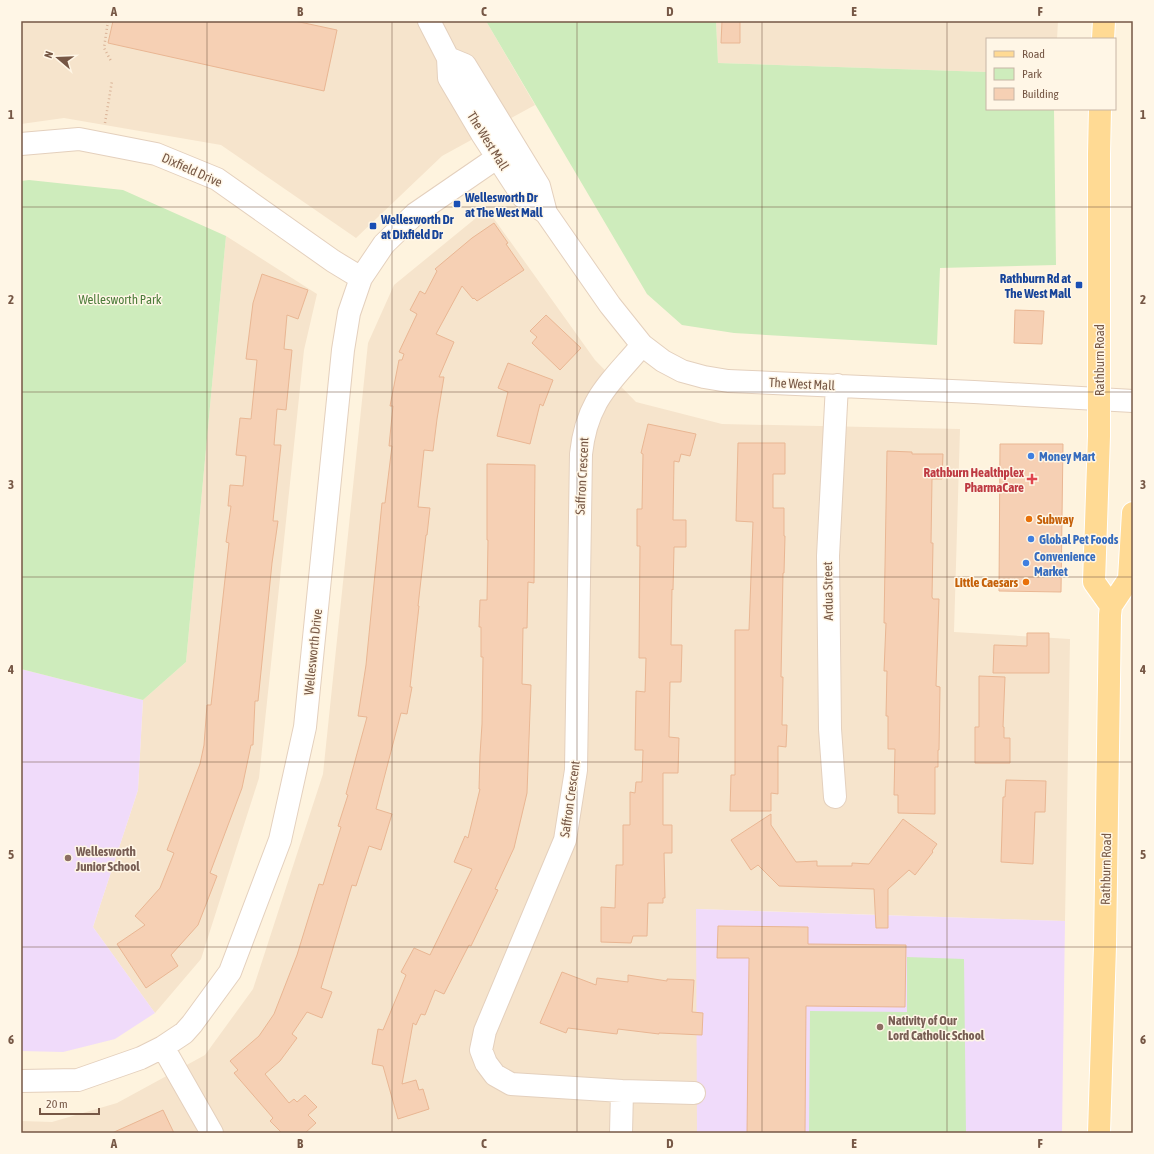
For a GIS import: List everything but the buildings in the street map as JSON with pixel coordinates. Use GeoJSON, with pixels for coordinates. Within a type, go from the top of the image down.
{"type":"FeatureCollection","features":[{"type":"Feature","properties":{"kind":"main road"},"geometry":{"type":"LineString","coordinates":[[1103,38],[1104,21]]}},
{"type":"Feature","properties":{"kind":"main road","name":"Rathburn Road"},"geometry":{"type":"LineString","coordinates":[[1099,1133],[1105,946],[1111,606],[1094,582],[1099,399],[1100,110]]}},
{"type":"Feature","properties":{"kind":"main road"},"geometry":{"type":"LineString","coordinates":[[1111,606],[1129,579],[1133,512]]}},
{"type":"Feature","properties":{"kind":"street","name":"The West Mall"},"geometry":{"type":"LineString","coordinates":[[429,21],[448,58],[465,66],[506,152],[539,186],[546,213],[610,305],[642,345],[663,361],[682,371],[704,377],[728,380],[1133,401]]}},
{"type":"Feature","properties":{"kind":"street","name":"Dixfield Drive"},"geometry":{"type":"LineString","coordinates":[[21,144],[79,139],[156,154],[217,179],[333,261],[361,278]]}},
{"type":"Feature","properties":{"kind":"street","name":"Wellesworth Drive"},"geometry":{"type":"LineString","coordinates":[[21,1080],[78,1080],[140,1058],[163,1048],[184,1033],[192,1024],[230,972],[280,840],[305,728],[343,350],[349,313],[361,278],[384,244],[415,214],[506,152]]}},
{"type":"Feature","properties":{"kind":"street","name":"Saffron Crescent"},"geometry":{"type":"LineString","coordinates":[[642,345],[603,392],[590,415],[585,430],[581,454],[576,770],[565,840],[485,1031],[481,1050],[486,1063],[495,1075],[512,1084],[622,1091],[694,1093]]}},
{"type":"Feature","properties":{"kind":"street","name":"Ardua Street"},"geometry":{"type":"LineString","coordinates":[[835,797],[830,729],[828,556],[838,385]]}},
{"type":"Feature","properties":{"kind":"street"},"geometry":{"type":"LineString","coordinates":[[163,1048],[212,1133]]}},
{"type":"Feature","properties":{"kind":"street"},"geometry":{"type":"LineString","coordinates":[[621,1133],[622,1091]]}},
{"type":"Feature","properties":{"kind":"path"},"geometry":{"type":"LineString","coordinates":[[108,21],[104,48],[111,61]]}},
{"type":"Feature","properties":{"kind":"path"},"geometry":{"type":"LineString","coordinates":[[104,124],[112,81]]}},
{"type":"Feature","properties":{"kind":"shaded area"},"geometry":{"type":"Polygon","coordinates":[[[21,21],[486,21],[535,105],[442,156],[356,238],[221,145],[64,118],[21,124],[21,21]]]}},
{"type":"Feature","properties":{"kind":"shaded area"},"geometry":{"type":"Polygon","coordinates":[[[716,21],[1058,21],[1057,38],[986,38],[986,72],[718,63],[716,21]]]}},
{"type":"Feature","properties":{"kind":"shaded area"},"geometry":{"type":"Polygon","coordinates":[[[487,209],[595,360],[636,402],[722,424],[960,429],[954,632],[1070,639],[1065,921],[697,909],[697,1133],[21,1133],[21,1121],[52,1122],[117,1103],[205,1055],[253,989],[323,774],[368,343],[394,285],[487,209]]]}},
{"type":"Feature","properties":{"kind":"shaded area"},"geometry":{"type":"Polygon","coordinates":[[[226,236],[317,294],[304,350],[259,778],[201,959],[155,1013],[93,927],[138,790],[143,700],[186,662],[226,236]]]}},
{"type":"Feature","properties":{"kind":"shaded area","name":"Wellesworth Junior School"},"geometry":{"type":"Polygon","coordinates":[[[21,669],[143,700],[138,790],[93,927],[155,1013],[115,1039],[63,1052],[21,1051],[21,669]]]}},
{"type":"Feature","properties":{"kind":"shaded area","name":"Nativity of Our Lord Catholic School"},"geometry":{"type":"Polygon","coordinates":[[[696,909],[1065,921],[1062,1133],[697,1133],[696,909]]]}},
{"type":"Feature","properties":{"kind":"green space"},"geometry":{"type":"Polygon","coordinates":[[[486,21],[716,21],[718,63],[986,72],[986,110],[1054,110],[1056,265],[940,268],[937,345],[734,333],[682,325],[647,294],[486,21]]]}},
{"type":"Feature","properties":{"kind":"green space","name":"Wellesworth Park"},"geometry":{"type":"Polygon","coordinates":[[[29,180],[123,190],[226,236],[186,662],[143,700],[21,669],[21,181],[29,180]]]}},
{"type":"Feature","properties":{"kind":"green space"},"geometry":{"type":"Polygon","coordinates":[[[907,957],[964,959],[966,1133],[809,1133],[810,1011],[907,1012],[907,957]]]}},
{"type":"Feature","properties":{"kind":"place","name":"Wellesworth Dr at The West Mall"},"geometry":{"type":"Point","coordinates":[457,204]}},
{"type":"Feature","properties":{"kind":"place","name":"Wellesworth Dr at Dixfield Dr"},"geometry":{"type":"Point","coordinates":[373,226]}},
{"type":"Feature","properties":{"kind":"place","name":"Rathburn Rd at The West Mall"},"geometry":{"type":"Point","coordinates":[1079,285]}},
{"type":"Feature","properties":{"kind":"place","name":"Money Mart"},"geometry":{"type":"Point","coordinates":[1031,456]}},
{"type":"Feature","properties":{"kind":"place","name":"Rathburn Healthplex PharmaCare"},"geometry":{"type":"Point","coordinates":[1032,479]}},
{"type":"Feature","properties":{"kind":"place","name":"Subway"},"geometry":{"type":"Point","coordinates":[1029,519]}},
{"type":"Feature","properties":{"kind":"place","name":"Global Pet Foods"},"geometry":{"type":"Point","coordinates":[1031,539]}},
{"type":"Feature","properties":{"kind":"place","name":"Convenience Market"},"geometry":{"type":"Point","coordinates":[1026,563]}},
{"type":"Feature","properties":{"kind":"place","name":"Little Caesars"},"geometry":{"type":"Point","coordinates":[1026,582]}},
{"type":"Feature","properties":{"kind":"place","name":"Wellesworth Junior School"},"geometry":{"type":"Point","coordinates":[68,858]}},
{"type":"Feature","properties":{"kind":"place","name":"Nativity of Our Lord Catholic School"},"geometry":{"type":"Point","coordinates":[880,1027]}}]}
